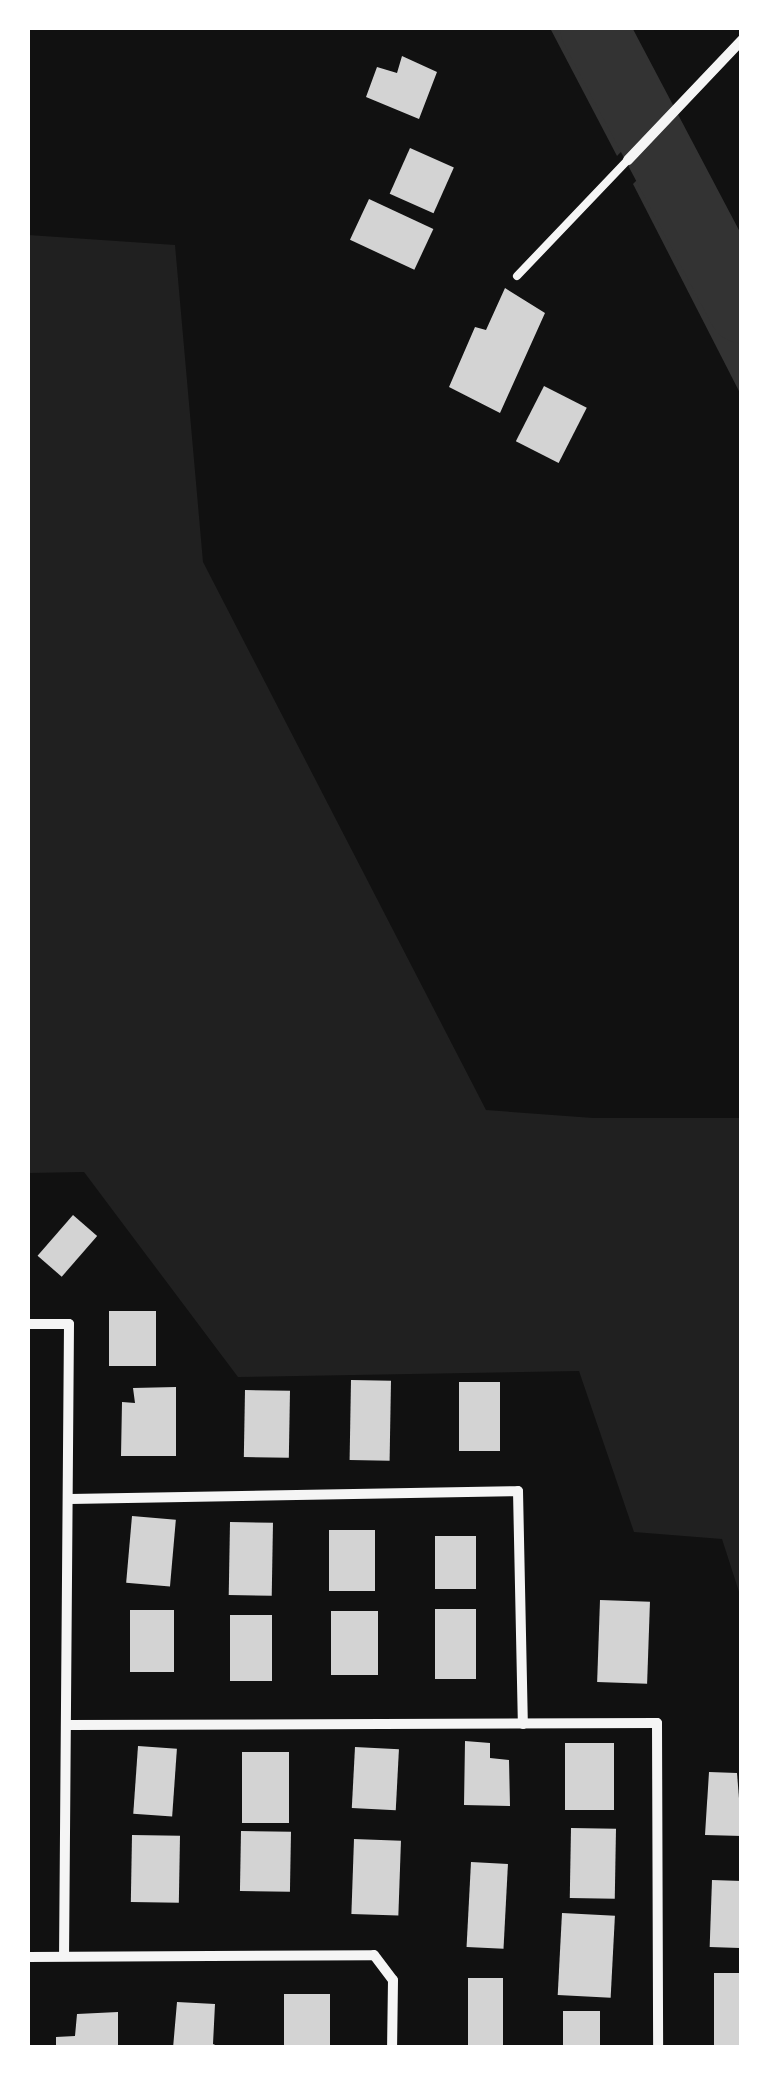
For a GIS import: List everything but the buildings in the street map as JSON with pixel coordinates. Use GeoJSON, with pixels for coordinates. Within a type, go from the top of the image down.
{"type":"FeatureCollection","features":[{"type":"Feature","properties":{"kind":"street"},"geometry":{"type":"LineString","coordinates":[[628,160],[742,40]]}},
{"type":"Feature","properties":{"kind":"street"},"geometry":{"type":"LineString","coordinates":[[28,1324],[70,1324],[64,1956]]}},
{"type":"Feature","properties":{"kind":"street"},"geometry":{"type":"LineString","coordinates":[[70,1499],[518,1491],[523,1724]]}},
{"type":"Feature","properties":{"kind":"street"},"geometry":{"type":"LineString","coordinates":[[68,1725],[657,1722],[658,2048]]}},
{"type":"Feature","properties":{"kind":"street"},"geometry":{"type":"LineString","coordinates":[[28,1956],[374,1954],[394,1980],[392,2048]]}},
{"type":"Feature","properties":{"kind":"lane"},"geometry":{"type":"LineString","coordinates":[[517,276],[628,160]]}},
{"type":"Feature","properties":{"kind":"shaded area"},"geometry":{"type":"Polygon","coordinates":[[[550,28],[609,28],[655,116],[617,156],[550,28]]]}},
{"type":"Feature","properties":{"kind":"shaded area"},"geometry":{"type":"Polygon","coordinates":[[[674,143],[741,272],[741,395],[633,184],[674,143]]]}},
{"type":"Feature","properties":{"kind":"shaded area"},"geometry":{"type":"Polygon","coordinates":[[[28,235],[175,245],[203,562],[486,1110],[593,1118],[741,1118],[741,1598],[722,1539],[634,1532],[579,1371],[238,1377],[84,1172],[28,1173],[28,235]]]}},
{"type":"Feature","properties":{"kind":"waterway"},"geometry":{"type":"LineString","coordinates":[[594,28],[742,309]]}}]}
